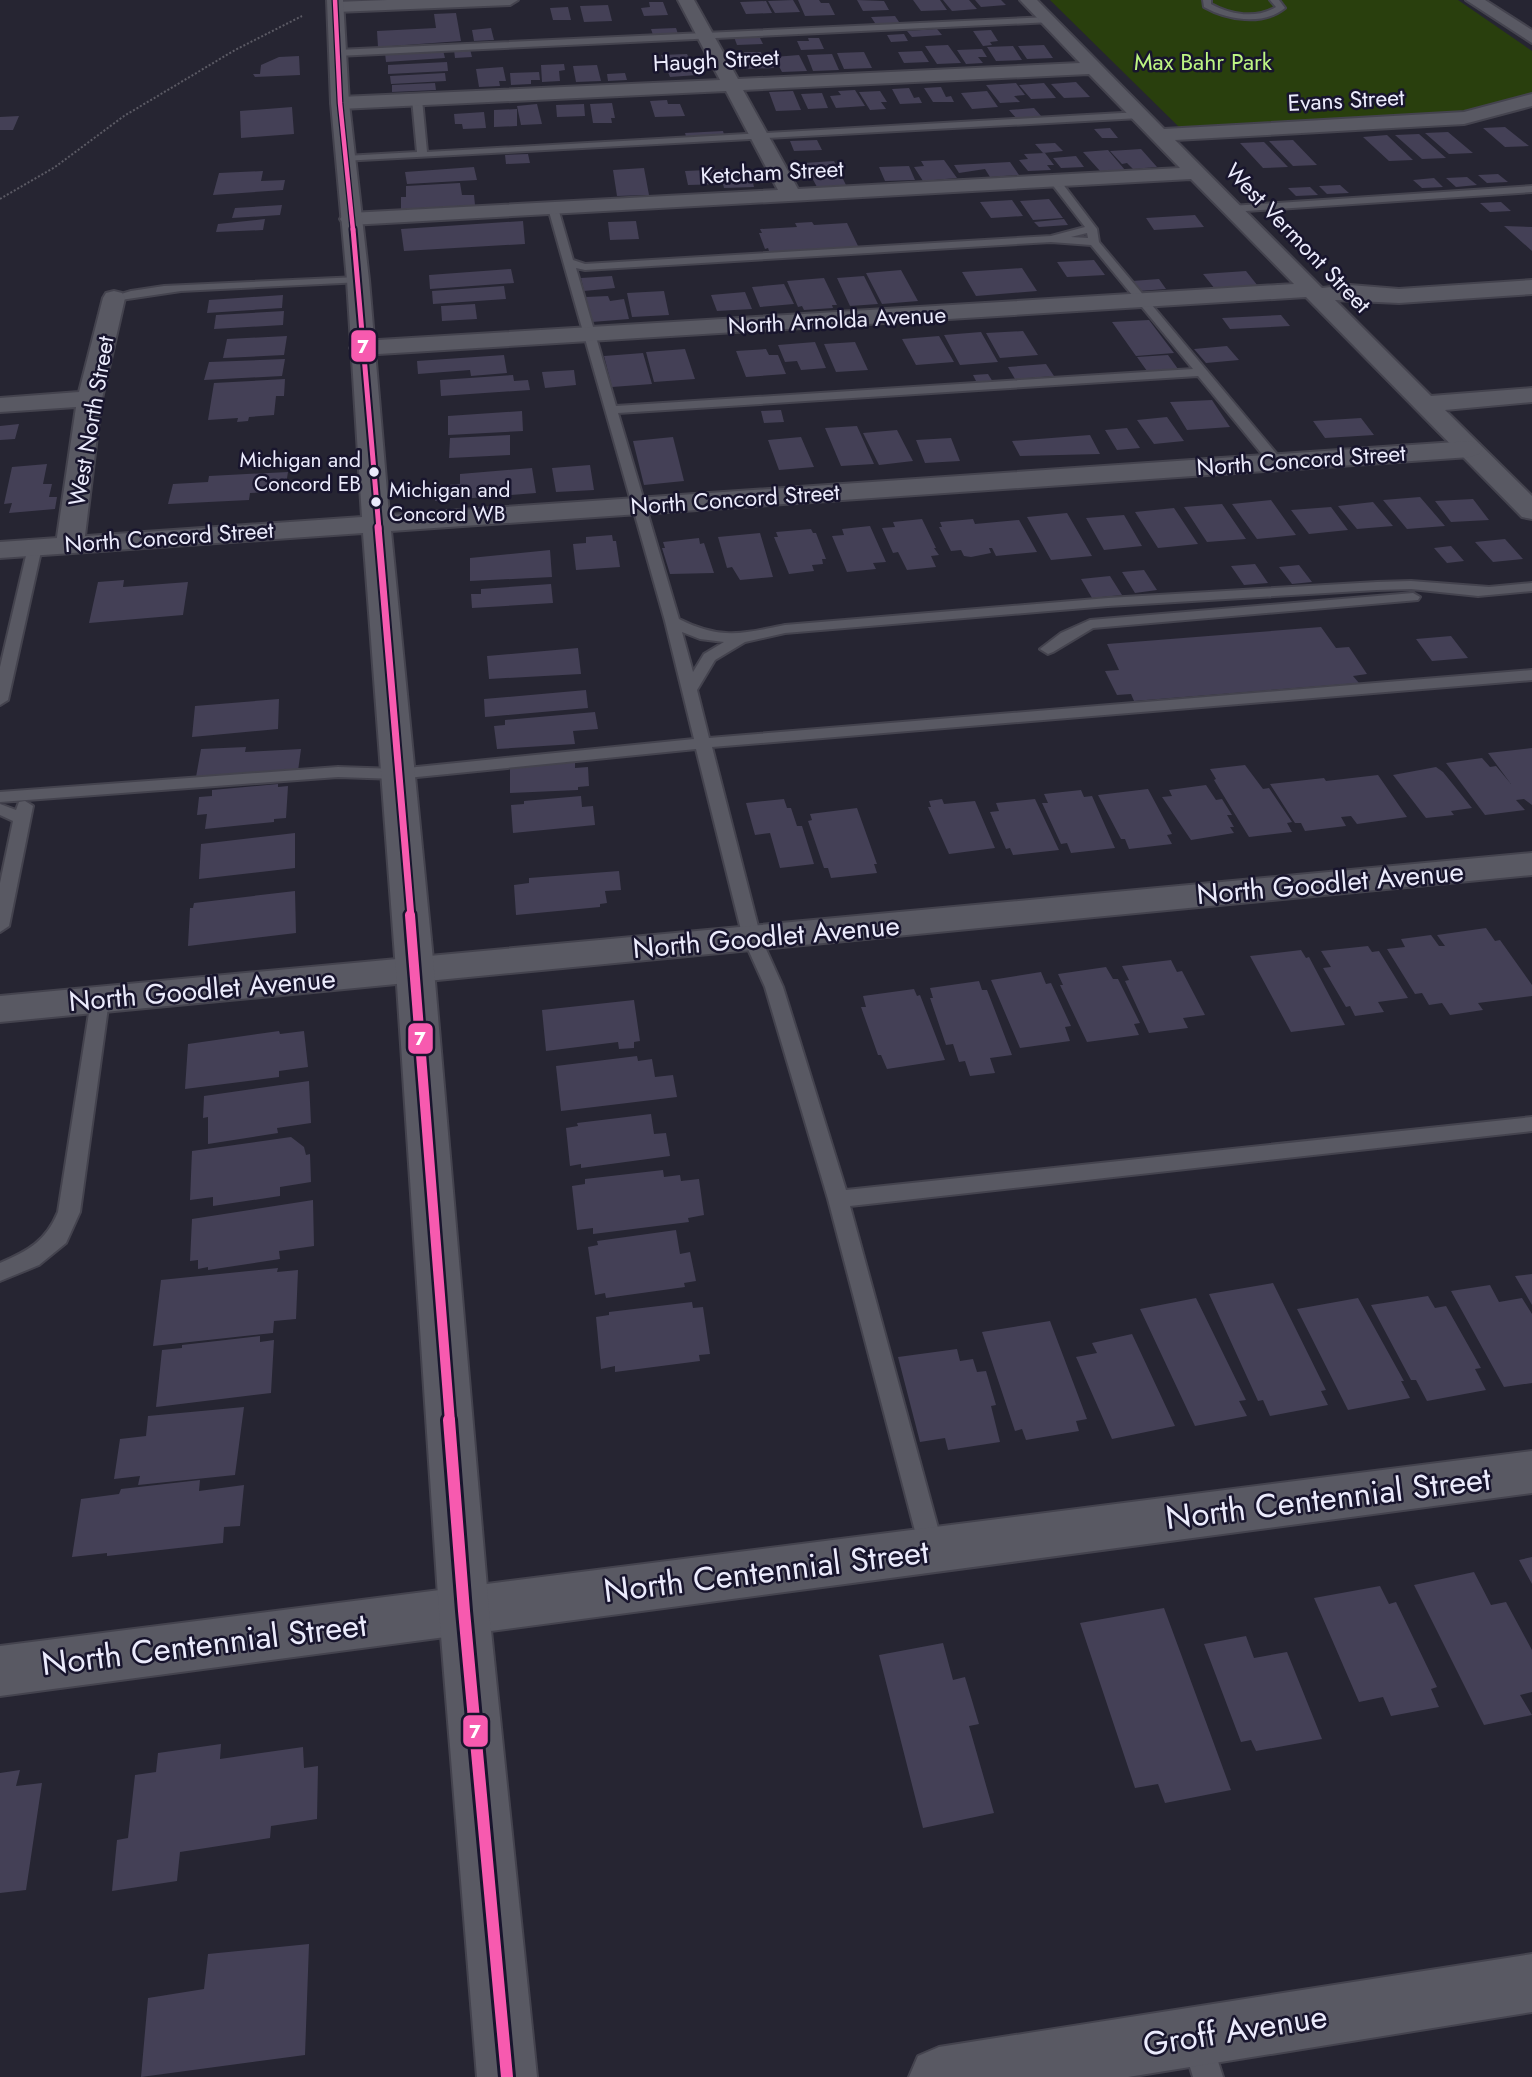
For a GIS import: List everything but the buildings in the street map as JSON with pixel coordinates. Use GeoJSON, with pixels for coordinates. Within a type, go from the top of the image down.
{"type":"FeatureCollection","features":[{"type":"Feature","properties":{"kind":"street"},"geometry":{"type":"LineString","coordinates":[[506,2077],[464,1611],[358,280],[350,219],[337,53],[325,7],[510,0]]}},
{"type":"Feature","properties":{"kind":"street"},"geometry":{"type":"LineString","coordinates":[[686,0],[791,195]]}},
{"type":"Feature","properties":{"kind":"street","name":"West Vermont Street"},"geometry":{"type":"LineString","coordinates":[[1028,0],[1231,209],[1532,511]]}},
{"type":"Feature","properties":{"kind":"street"},"geometry":{"type":"LineString","coordinates":[[1474,0],[1532,38]]}},
{"type":"Feature","properties":{"kind":"street","name":"Haugh Street"},"geometry":{"type":"LineString","coordinates":[[340,103],[1094,68]]}},
{"type":"Feature","properties":{"kind":"street","name":"Evans Street"},"geometry":{"type":"LineString","coordinates":[[1160,135],[1464,118],[1532,100]]}},
{"type":"Feature","properties":{"kind":"street","name":"Ketcham Street"},"geometry":{"type":"LineString","coordinates":[[350,219],[1197,173]]}},
{"type":"Feature","properties":{"kind":"street"},"geometry":{"type":"LineString","coordinates":[[1350,292],[1385,281],[1532,271]]}},
{"type":"Feature","properties":{"kind":"street"},"geometry":{"type":"LineString","coordinates":[[1350,292],[1399,296],[1532,286]]}},
{"type":"Feature","properties":{"kind":"street","name":"North Arnolda Avenue"},"geometry":{"type":"LineString","coordinates":[[362,348],[1143,301],[1350,292]]}},
{"type":"Feature","properties":{"kind":"street","name":"West North Street"},"geometry":{"type":"LineString","coordinates":[[70,544],[90,399],[114,298]]}},
{"type":"Feature","properties":{"kind":"street"},"geometry":{"type":"LineString","coordinates":[[1425,404],[1532,395]]}},
{"type":"Feature","properties":{"kind":"street"},"geometry":{"type":"LineString","coordinates":[[0,405],[90,399]]}},
{"type":"Feature","properties":{"kind":"street","name":"North Concord Street"},"geometry":{"type":"LineString","coordinates":[[0,550],[1470,449]]}},
{"type":"Feature","properties":{"kind":"street","name":"North Goodlet Avenue"},"geometry":{"type":"LineString","coordinates":[[0,1009],[1532,864]]}},
{"type":"Feature","properties":{"kind":"street","name":"North Centennial Street"},"geometry":{"type":"LineString","coordinates":[[0,1671],[1532,1472]]}},
{"type":"Feature","properties":{"kind":"street","name":"Groff Avenue"},"geometry":{"type":"LineString","coordinates":[[939,2077],[1202,2057],[1532,1983]]}},
{"type":"Feature","properties":{"kind":"lane"},"geometry":{"type":"LineString","coordinates":[[1207,0],[1207,5],[1213,10],[1248,16],[1277,11],[1279,4],[1273,0]]}},
{"type":"Feature","properties":{"kind":"lane"},"geometry":{"type":"LineString","coordinates":[[337,53],[1048,20]]}},
{"type":"Feature","properties":{"kind":"lane"},"geometry":{"type":"LineString","coordinates":[[417,99],[422,154]]}},
{"type":"Feature","properties":{"kind":"lane"},"geometry":{"type":"LineString","coordinates":[[345,159],[1140,115]]}},
{"type":"Feature","properties":{"kind":"lane"},"geometry":{"type":"LineString","coordinates":[[1055,181],[1092,229],[1094,242],[1276,462]]}},
{"type":"Feature","properties":{"kind":"lane"},"geometry":{"type":"LineString","coordinates":[[1231,209],[1532,189]]}},
{"type":"Feature","properties":{"kind":"lane"},"geometry":{"type":"LineString","coordinates":[[553,208],[672,621],[752,938],[774,986],[838,1199],[932,1550]]}},
{"type":"Feature","properties":{"kind":"lane"},"geometry":{"type":"LineString","coordinates":[[1051,239],[1092,229]]}},
{"type":"Feature","properties":{"kind":"lane"},"geometry":{"type":"LineString","coordinates":[[568,262],[585,267],[1051,239],[1094,242]]}},
{"type":"Feature","properties":{"kind":"lane"},"geometry":{"type":"LineString","coordinates":[[114,298],[174,288],[358,280]]}},
{"type":"Feature","properties":{"kind":"lane"},"geometry":{"type":"LineString","coordinates":[[610,410],[1202,372]]}},
{"type":"Feature","properties":{"kind":"lane"},"geometry":{"type":"LineString","coordinates":[[0,700],[35,547]]}},
{"type":"Feature","properties":{"kind":"lane"},"geometry":{"type":"LineString","coordinates":[[690,689],[709,657],[740,639],[785,629],[1108,602],[1377,586],[1411,585],[1489,591]]}},
{"type":"Feature","properties":{"kind":"lane"},"geometry":{"type":"LineString","coordinates":[[1048,649],[1090,624],[1532,587]]}},
{"type":"Feature","properties":{"kind":"lane"},"geometry":{"type":"LineString","coordinates":[[672,621],[700,635],[740,639]]}},
{"type":"Feature","properties":{"kind":"lane"},"geometry":{"type":"LineString","coordinates":[[0,797],[338,772],[397,774],[703,743],[1532,675]]}},
{"type":"Feature","properties":{"kind":"lane"},"geometry":{"type":"LineString","coordinates":[[0,926],[28,794]]}},
{"type":"Feature","properties":{"kind":"lane"},"geometry":{"type":"LineString","coordinates":[[0,809],[22,819]]}},
{"type":"Feature","properties":{"kind":"lane"},"geometry":{"type":"LineString","coordinates":[[0,1272],[31,1259],[58,1237],[69,1212],[100,1000]]}},
{"type":"Feature","properties":{"kind":"lane"},"geometry":{"type":"LineString","coordinates":[[838,1199],[1532,1124]]}},
{"type":"Feature","properties":{"kind":"path"},"geometry":{"type":"LineString","coordinates":[[0,199],[55,167],[124,116],[205,67],[325,7]]}},
{"type":"Feature","properties":{"kind":"green space","name":"Max Bahr Park"},"geometry":{"type":"Polygon","coordinates":[[[1050,0],[1458,0],[1532,51],[1532,93],[1466,111],[1179,127],[1050,0]]]}},
{"type":"Feature","properties":{"kind":"transit line","name":"7"},"geometry":{"type":"LineString","coordinates":[[335,0],[340,103],[358,280],[415,970],[464,1611],[507,2077]]}},
{"type":"Feature","properties":{"kind":"place","name":"Michigan and Concord EB"},"geometry":{"type":"Point","coordinates":[374,472]}},
{"type":"Feature","properties":{"kind":"place","name":"Michigan and Concord WB"},"geometry":{"type":"Point","coordinates":[376,502]}}]}
